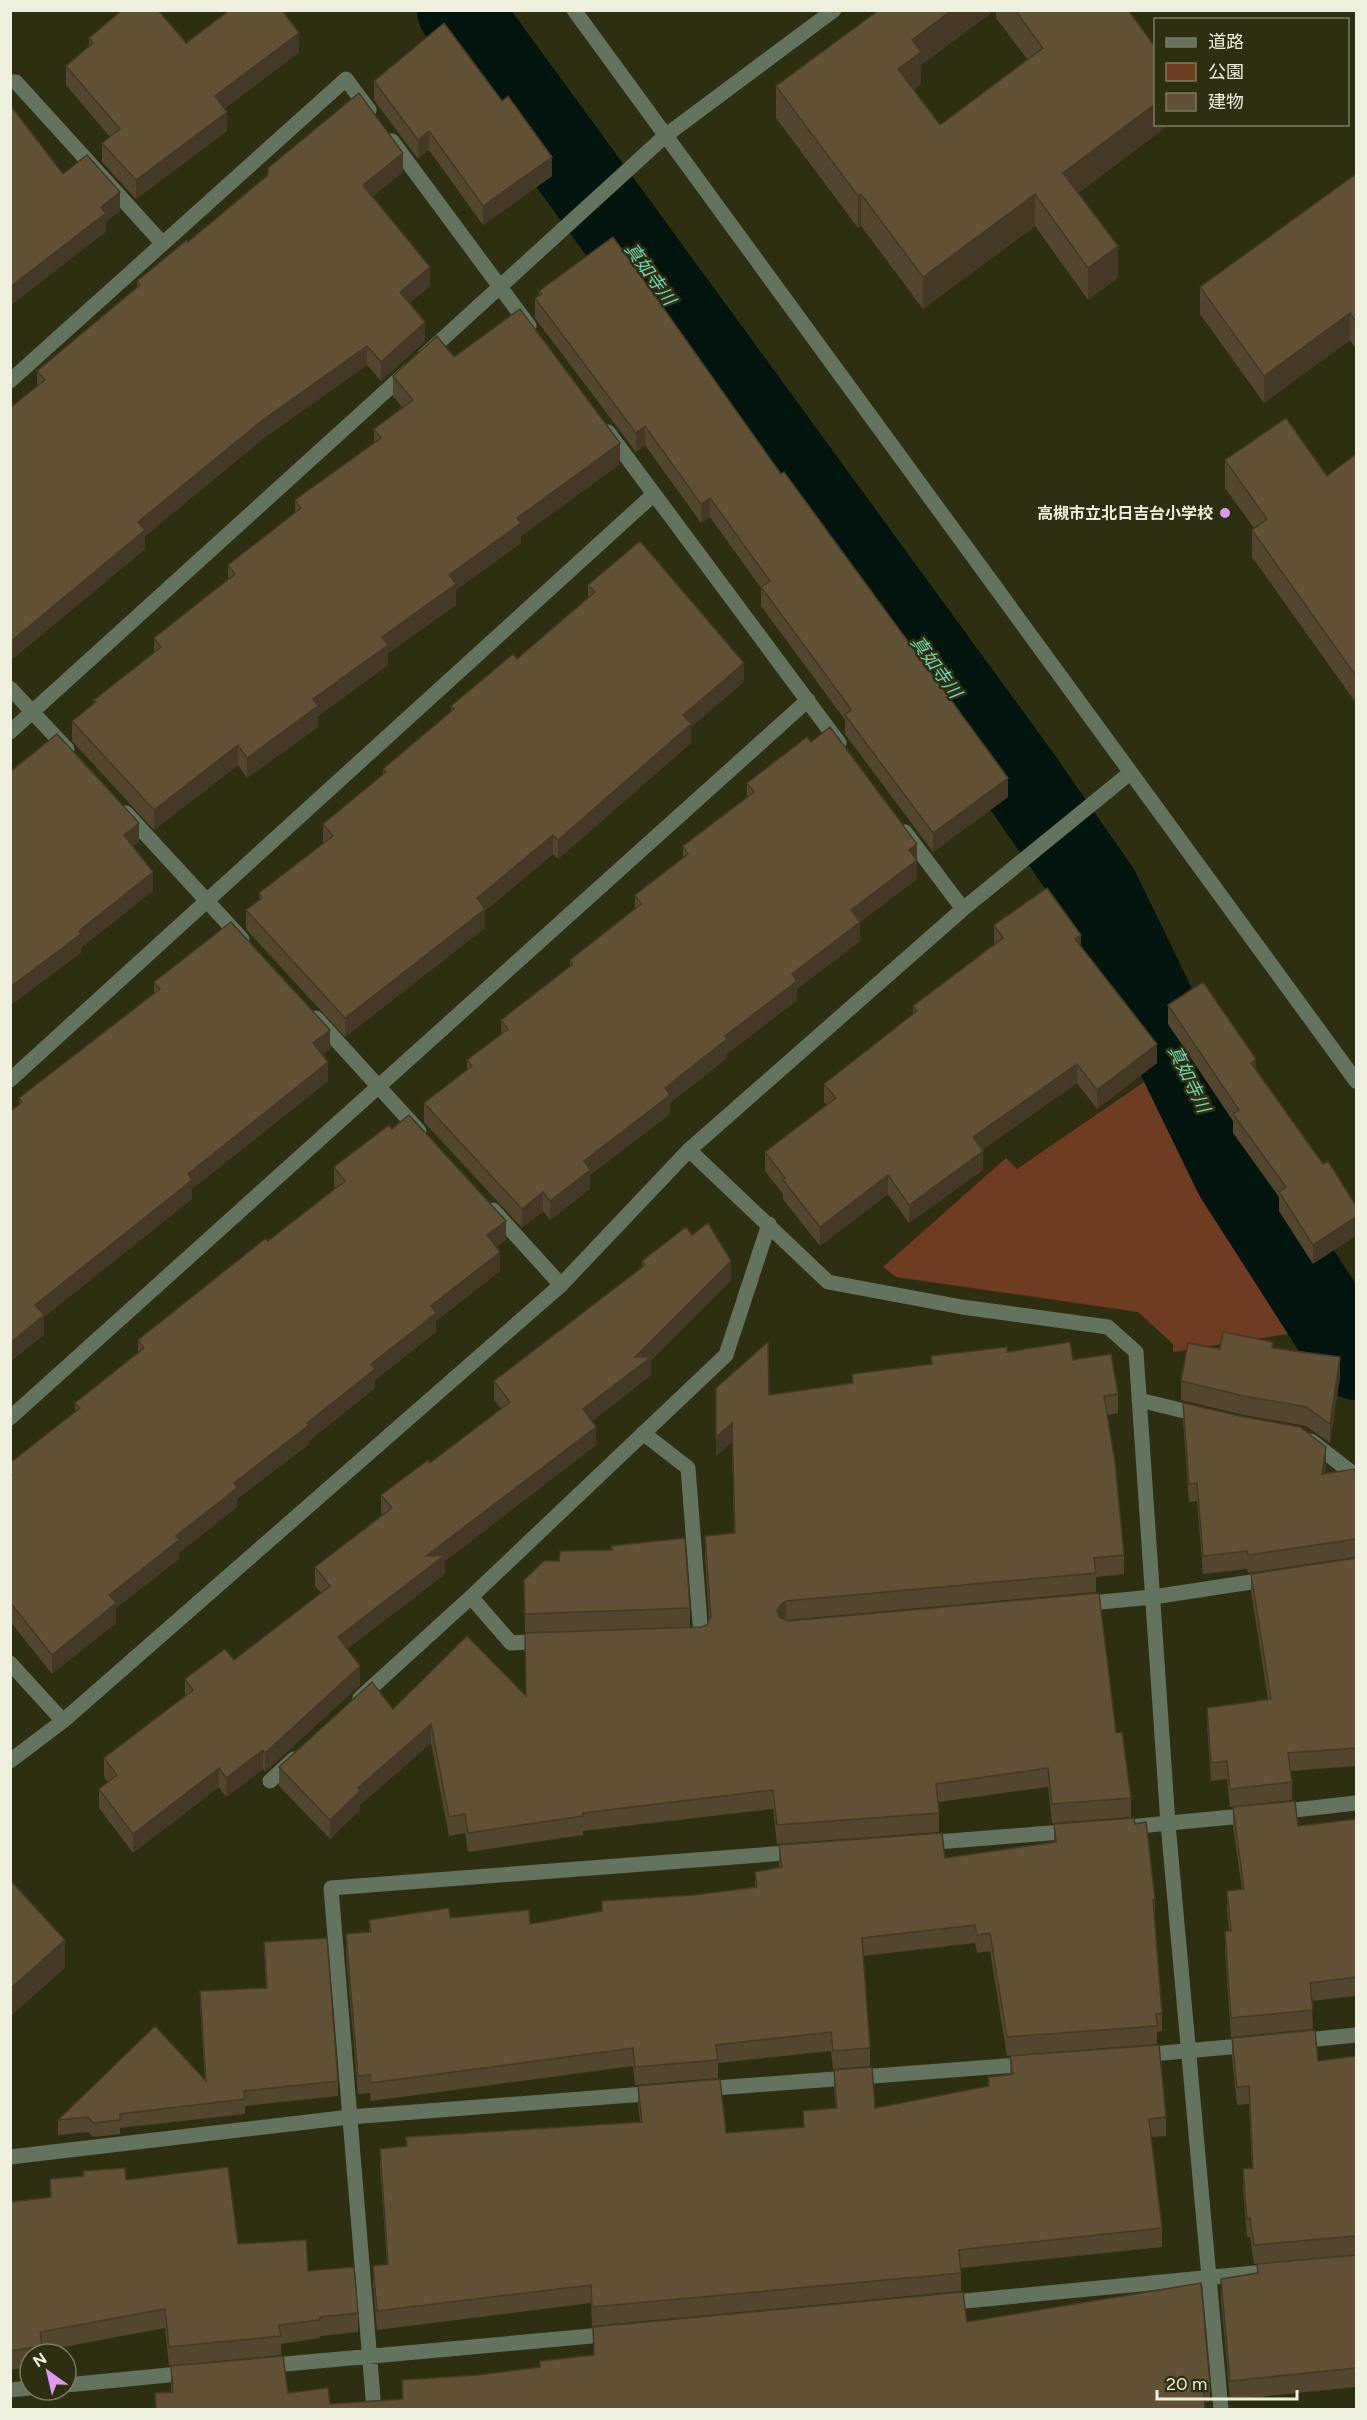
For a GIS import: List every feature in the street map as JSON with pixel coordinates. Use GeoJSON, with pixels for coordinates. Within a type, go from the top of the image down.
{"type":"FeatureCollection","features":[{"type":"Feature","properties":{"kind":"street"},"geometry":{"type":"LineString","coordinates":[[574,10],[1356,1081]]}},
{"type":"Feature","properties":{"kind":"street"},"geometry":{"type":"LineString","coordinates":[[10,732],[665,136],[834,10]]}},
{"type":"Feature","properties":{"kind":"street"},"geometry":{"type":"LineString","coordinates":[[10,381],[346,79],[535,334]]}},
{"type":"Feature","properties":{"kind":"street"},"geometry":{"type":"LineString","coordinates":[[10,82],[16,82],[163,243]]}},
{"type":"Feature","properties":{"kind":"street"},"geometry":{"type":"LineString","coordinates":[[598,419],[850,757]]}},
{"type":"Feature","properties":{"kind":"street"},"geometry":{"type":"LineString","coordinates":[[10,1080],[654,494]]}},
{"type":"Feature","properties":{"kind":"street"},"geometry":{"type":"LineString","coordinates":[[10,688],[80,764]]}},
{"type":"Feature","properties":{"kind":"street"},"geometry":{"type":"LineString","coordinates":[[10,1418],[808,700]]}},
{"type":"Feature","properties":{"kind":"street"},"geometry":{"type":"LineString","coordinates":[[10,1761],[63,1721],[561,1285],[689,1150],[963,909],[1130,773]]}},
{"type":"Feature","properties":{"kind":"street"},"geometry":{"type":"LineString","coordinates":[[112,798],[254,952]]}},
{"type":"Feature","properties":{"kind":"street"},"geometry":{"type":"LineString","coordinates":[[899,824],[963,909]]}},
{"type":"Feature","properties":{"kind":"street"},"geometry":{"type":"LineString","coordinates":[[309,1011],[426,1138]]}},
{"type":"Feature","properties":{"kind":"street"},"geometry":{"type":"LineString","coordinates":[[689,1150],[828,1282],[962,1307],[1108,1327],[1136,1352],[1168,1824],[1221,2409]]}},
{"type":"Feature","properties":{"kind":"street"},"geometry":{"type":"LineString","coordinates":[[482,1199],[561,1285]]}},
{"type":"Feature","properties":{"kind":"street"},"geometry":{"type":"LineString","coordinates":[[348,1709],[471,1597],[726,1355],[769,1224]]}},
{"type":"Feature","properties":{"kind":"street"},"geometry":{"type":"LineString","coordinates":[[1139,1400],[1219,1420]]}},
{"type":"Feature","properties":{"kind":"street"},"geometry":{"type":"LineString","coordinates":[[643,1433],[688,1468],[701,1636],[677,1637]]}},
{"type":"Feature","properties":{"kind":"street"},"geometry":{"type":"LineString","coordinates":[[1294,1434],[1304,1436],[1356,1476]]}},
{"type":"Feature","properties":{"kind":"street"},"geometry":{"type":"LineString","coordinates":[[1070,1605],[1153,1598],[1288,1577]]}},
{"type":"Feature","properties":{"kind":"street"},"geometry":{"type":"LineString","coordinates":[[471,1597],[511,1642],[558,1641]]}},
{"type":"Feature","properties":{"kind":"street"},"geometry":{"type":"LineString","coordinates":[[10,1663],[63,1721]]}},
{"type":"Feature","properties":{"kind":"street"},"geometry":{"type":"LineString","coordinates":[[270,1781],[305,1749]]}},
{"type":"Feature","properties":{"kind":"street"},"geometry":{"type":"LineString","coordinates":[[1108,1828],[1168,1824],[1356,1803]]}},
{"type":"Feature","properties":{"kind":"street"},"geometry":{"type":"LineString","coordinates":[[905,1844],[1084,1830]]}},
{"type":"Feature","properties":{"kind":"street"},"geometry":{"type":"LineString","coordinates":[[374,2409],[331,1888],[809,1851]]}},
{"type":"Feature","properties":{"kind":"street"},"geometry":{"type":"LineString","coordinates":[[1285,2042],[1356,2035]]}},
{"type":"Feature","properties":{"kind":"street"},"geometry":{"type":"LineString","coordinates":[[1131,2056],[1261,2044]]}},
{"type":"Feature","properties":{"kind":"street"},"geometry":{"type":"LineString","coordinates":[[10,2157],[350,2117],[1048,2062]]}},
{"type":"Feature","properties":{"kind":"street"},"geometry":{"type":"LineString","coordinates":[[926,2304],[1289,2270]]}},
{"type":"Feature","properties":{"kind":"street"},"geometry":{"type":"LineString","coordinates":[[254,2367],[631,2332]]}},
{"type":"Feature","properties":{"kind":"street"},"geometry":{"type":"LineString","coordinates":[[78,2384],[207,2372]]}},
{"type":"Feature","properties":{"kind":"green space"},"geometry":{"type":"Polygon","coordinates":[[[1150,1078],[1203,1177],[1314,1330],[1173,1352],[1173,1344],[1138,1312],[896,1277],[883,1267],[1006,1158],[1017,1169],[1150,1078]]]}},
{"type":"Feature","properties":{"kind":"building"},"geometry":{"type":"Polygon","coordinates":[[[122,10],[158,10],[186,43],[230,10],[282,10],[299,33],[215,96],[227,112],[136,180],[102,143],[120,129],[66,66],[93,43],[89,38],[122,10]]]}},
{"type":"Feature","properties":{"kind":"building"},"geometry":{"type":"Polygon","coordinates":[[[879,10],[952,10],[912,40],[921,52],[898,69],[940,125],[1043,48],[1015,10],[1128,10],[1154,46],[1154,105],[1063,173],[1118,246],[1088,268],[1035,194],[923,277],[861,194],[858,196],[776,86],[879,10]]]}},
{"type":"Feature","properties":{"kind":"building"},"geometry":{"type":"Polygon","coordinates":[[[444,23],[502,101],[508,96],[552,157],[483,206],[429,131],[418,140],[374,81],[444,23]]]}},
{"type":"Feature","properties":{"kind":"building"},"geometry":{"type":"Polygon","coordinates":[[[359,93],[403,153],[363,185],[430,267],[400,292],[425,322],[381,362],[367,346],[264,419],[138,522],[145,530],[10,642],[10,408],[45,380],[37,371],[140,285],[137,281],[268,175],[268,168],[359,93]]]}},
{"type":"Feature","properties":{"kind":"building"},"geometry":{"type":"Polygon","coordinates":[[[10,105],[63,174],[87,155],[120,192],[101,207],[106,213],[10,287],[10,105]]]}},
{"type":"Feature","properties":{"kind":"building"},"geometry":{"type":"Polygon","coordinates":[[[1356,174],[1356,322],[1350,313],[1264,376],[1200,287],[1356,174]]]}},
{"type":"Feature","properties":{"kind":"building"},"geometry":{"type":"Polygon","coordinates":[[[613,237],[781,474],[784,472],[1008,778],[933,833],[845,715],[851,710],[848,705],[761,587],[770,581],[710,498],[701,504],[645,426],[636,433],[535,298],[542,294],[539,291],[613,237]]]}},
{"type":"Feature","properties":{"kind":"building"},"geometry":{"type":"Polygon","coordinates":[[[520,309],[620,443],[517,518],[521,523],[449,575],[456,584],[382,637],[388,645],[313,699],[318,706],[247,758],[238,745],[154,810],[72,721],[96,702],[94,700],[161,647],[154,638],[235,574],[228,565],[301,508],[295,500],[381,438],[374,429],[413,400],[393,376],[437,336],[454,357],[520,309]]]}},
{"type":"Feature","properties":{"kind":"building"},"geometry":{"type":"Polygon","coordinates":[[[1286,418],[1327,476],[1356,454],[1356,676],[1252,530],[1267,519],[1225,460],[1286,418]]]}},
{"type":"Feature","properties":{"kind":"building"},"geometry":{"type":"Polygon","coordinates":[[[640,541],[744,663],[683,715],[691,724],[558,840],[553,835],[477,898],[485,909],[345,1018],[246,910],[262,898],[259,893],[333,836],[323,824],[386,772],[383,769],[454,709],[451,706],[513,654],[517,659],[595,592],[588,585],[640,541]]]}},
{"type":"Feature","properties":{"kind":"building"},"geometry":{"type":"Polygon","coordinates":[[[830,727],[917,844],[909,850],[917,860],[851,910],[860,922],[792,974],[797,981],[725,1036],[727,1039],[665,1088],[670,1095],[584,1161],[590,1170],[550,1201],[543,1192],[522,1209],[424,1103],[472,1066],[467,1060],[508,1029],[501,1020],[573,964],[570,960],[641,904],[635,895],[688,854],[683,846],[754,792],[747,783],[807,737],[811,742],[830,727]]]}},
{"type":"Feature","properties":{"kind":"building"},"geometry":{"type":"Polygon","coordinates":[[[57,734],[139,823],[124,835],[153,872],[79,931],[81,934],[10,987],[10,772],[57,734]]]}},
{"type":"Feature","properties":{"kind":"building"},"geometry":{"type":"Polygon","coordinates":[[[1047,888],[1081,935],[1075,939],[1157,1044],[1097,1090],[1077,1064],[973,1137],[983,1151],[909,1205],[888,1175],[820,1227],[783,1180],[785,1178],[765,1152],[836,1098],[824,1084],[917,1011],[913,1006],[1003,938],[994,925],[1047,888]]]}},
{"type":"Feature","properties":{"kind":"building"},"geometry":{"type":"Polygon","coordinates":[[[231,922],[330,1030],[313,1043],[328,1062],[188,1174],[192,1180],[35,1305],[44,1315],[10,1343],[10,1112],[22,1102],[19,1098],[160,989],[154,982],[231,922]]]}},
{"type":"Feature","properties":{"kind":"building"},"geometry":{"type":"Polygon","coordinates":[[[1203,982],[1256,1059],[1251,1063],[1323,1164],[1328,1161],[1356,1206],[1356,1217],[1313,1245],[1279,1192],[1286,1187],[1233,1114],[1239,1110],[1168,1005],[1203,982]]]}},
{"type":"Feature","properties":{"kind":"building"},"geometry":{"type":"Polygon","coordinates":[[[409,1115],[506,1221],[487,1235],[500,1252],[431,1306],[436,1313],[371,1364],[375,1369],[307,1423],[309,1425],[234,1483],[237,1488],[176,1536],[179,1540],[109,1595],[116,1603],[52,1655],[10,1602],[10,1477],[12,1475],[10,1463],[80,1408],[75,1403],[144,1348],[138,1340],[266,1238],[268,1241],[345,1181],[334,1167],[389,1125],[392,1129],[409,1115]]]}},
{"type":"Feature","properties":{"kind":"building"},"geometry":{"type":"Polygon","coordinates":[[[708,1223],[731,1261],[635,1357],[651,1357],[583,1409],[596,1427],[426,1556],[445,1555],[338,1637],[360,1666],[265,1753],[263,1750],[226,1778],[219,1768],[133,1834],[99,1789],[117,1775],[104,1758],[193,1690],[185,1679],[225,1649],[234,1660],[330,1586],[315,1567],[392,1508],[381,1495],[428,1460],[430,1463],[510,1402],[494,1381],[645,1265],[642,1261],[686,1227],[692,1235],[708,1223]]]}},
{"type":"Feature","properties":{"kind":"building"},"geometry":{"type":"Polygon","coordinates":[[[1223,1332],[1273,1342],[1272,1348],[1340,1357],[1330,1424],[1306,1407],[1244,1396],[1181,1381],[1188,1343],[1220,1349],[1223,1332]]]}},
{"type":"Feature","properties":{"kind":"building"},"geometry":{"type":"Polygon","coordinates":[[[768,1342],[769,1395],[853,1383],[852,1374],[932,1364],[931,1356],[1007,1347],[1007,1352],[1070,1342],[1073,1360],[1111,1354],[1118,1394],[1104,1396],[1115,1462],[1124,1555],[1094,1558],[1096,1573],[786,1601],[777,1611],[779,1617],[788,1621],[1099,1593],[1116,1733],[1122,1732],[1131,1798],[1052,1804],[1048,1768],[936,1784],[939,1813],[777,1825],[773,1790],[583,1813],[583,1816],[468,1833],[465,1814],[449,1817],[431,1724],[358,1788],[360,1791],[330,1820],[279,1767],[372,1682],[393,1709],[467,1636],[526,1696],[525,1633],[707,1625],[711,1616],[705,1536],[735,1533],[732,1423],[716,1437],[716,1388],[768,1342]]]}},
{"type":"Feature","properties":{"kind":"building"},"geometry":{"type":"Polygon","coordinates":[[[1183,1403],[1300,1427],[1326,1447],[1322,1474],[1355,1469],[1356,1539],[1248,1555],[1247,1551],[1203,1556],[1197,1483],[1189,1484],[1183,1403]]]}},
{"type":"Feature","properties":{"kind":"building"},"geometry":{"type":"Polygon","coordinates":[[[685,1538],[690,1608],[525,1614],[524,1580],[544,1561],[559,1561],[560,1551],[613,1550],[611,1546],[685,1538]]]}},
{"type":"Feature","properties":{"kind":"building"},"geometry":{"type":"Polygon","coordinates":[[[1356,1558],[1356,1748],[1288,1753],[1292,1782],[1230,1789],[1227,1761],[1211,1763],[1207,1708],[1271,1699],[1251,1574],[1356,1558]]]}},
{"type":"Feature","properties":{"kind":"building"},"geometry":{"type":"Polygon","coordinates":[[[1295,1801],[1298,1826],[1356,1819],[1356,1977],[1310,1983],[1313,2010],[1231,2018],[1225,1931],[1231,1931],[1227,1891],[1244,1889],[1233,1807],[1295,1801]]]}},
{"type":"Feature","properties":{"kind":"building"},"geometry":{"type":"Polygon","coordinates":[[[1134,1818],[1135,1824],[1146,1822],[1155,1899],[1153,1900],[1162,2013],[1156,2014],[1157,2026],[1007,2037],[990,1933],[977,1935],[975,1925],[862,1938],[870,2048],[833,2051],[831,2032],[716,2045],[718,2060],[635,2067],[633,2048],[371,2083],[370,2075],[358,2076],[346,1934],[371,1932],[369,1920],[449,1908],[450,1918],[529,1910],[530,1924],[602,1911],[602,1901],[694,1895],[757,1887],[755,1872],[782,1867],[779,1845],[942,1833],[945,1858],[1056,1842],[1054,1824],[1134,1818]]]}},
{"type":"Feature","properties":{"kind":"building"},"geometry":{"type":"Polygon","coordinates":[[[10,1880],[65,1940],[10,1989],[10,1880]]]}},
{"type":"Feature","properties":{"kind":"building"},"geometry":{"type":"Polygon","coordinates":[[[327,1938],[338,2081],[244,2091],[245,2099],[120,2114],[120,2120],[93,2123],[88,2117],[58,2120],[155,2026],[206,2081],[200,1991],[267,1988],[264,1942],[327,1938]]]}},
{"type":"Feature","properties":{"kind":"building"},"geometry":{"type":"Polygon","coordinates":[[[1315,2030],[1318,2061],[1356,2056],[1356,2236],[1254,2245],[1250,2218],[1247,2219],[1243,2169],[1253,2168],[1249,2086],[1237,2087],[1232,2038],[1315,2030]]]}},
{"type":"Feature","properties":{"kind":"building"},"geometry":{"type":"Polygon","coordinates":[[[1159,2045],[1166,2117],[1149,2119],[1162,2228],[959,2250],[961,2273],[592,2307],[591,2285],[377,2311],[373,2266],[388,2264],[380,2149],[407,2146],[406,2137],[642,2122],[638,2086],[720,2079],[726,2133],[804,2127],[803,2111],[837,2108],[834,2070],[872,2067],[875,2108],[989,2086],[988,2077],[1013,2074],[1010,2056],[1159,2045]]]}},
{"type":"Feature","properties":{"kind":"building"},"geometry":{"type":"Polygon","coordinates":[[[228,2167],[238,2244],[306,2240],[308,2271],[354,2267],[358,2313],[279,2325],[281,2336],[169,2347],[165,2309],[40,2332],[41,2342],[18,2342],[18,2350],[10,2351],[10,2202],[51,2197],[50,2179],[84,2176],[83,2171],[125,2168],[126,2180],[228,2167]]]}},
{"type":"Feature","properties":{"kind":"building"},"geometry":{"type":"Polygon","coordinates":[[[1356,2255],[1356,2368],[1230,2381],[1221,2279],[1258,2273],[1257,2264],[1356,2255]]]}},
{"type":"Feature","properties":{"kind":"building"},"geometry":{"type":"Polygon","coordinates":[[[1201,2283],[1210,2383],[1203,2384],[1205,2409],[156,2409],[155,2393],[173,2392],[171,2366],[283,2356],[288,2393],[328,2388],[330,2404],[403,2399],[402,2380],[478,2375],[540,2367],[540,2361],[594,2355],[593,2327],[963,2292],[967,2322],[1201,2283]]]}},
{"type":"Feature","properties":{"kind":"waterway","name":"真如寺川"},"geometry":{"type":"LineString","coordinates":[[459,10],[1016,773],[1098,891],[1236,1175],[1343,1342],[1356,1358]]}},
{"type":"Feature","properties":{"kind":"place","name":"高槻市立北日吉台小学校"},"geometry":{"type":"Point","coordinates":[1225,513]}}]}
